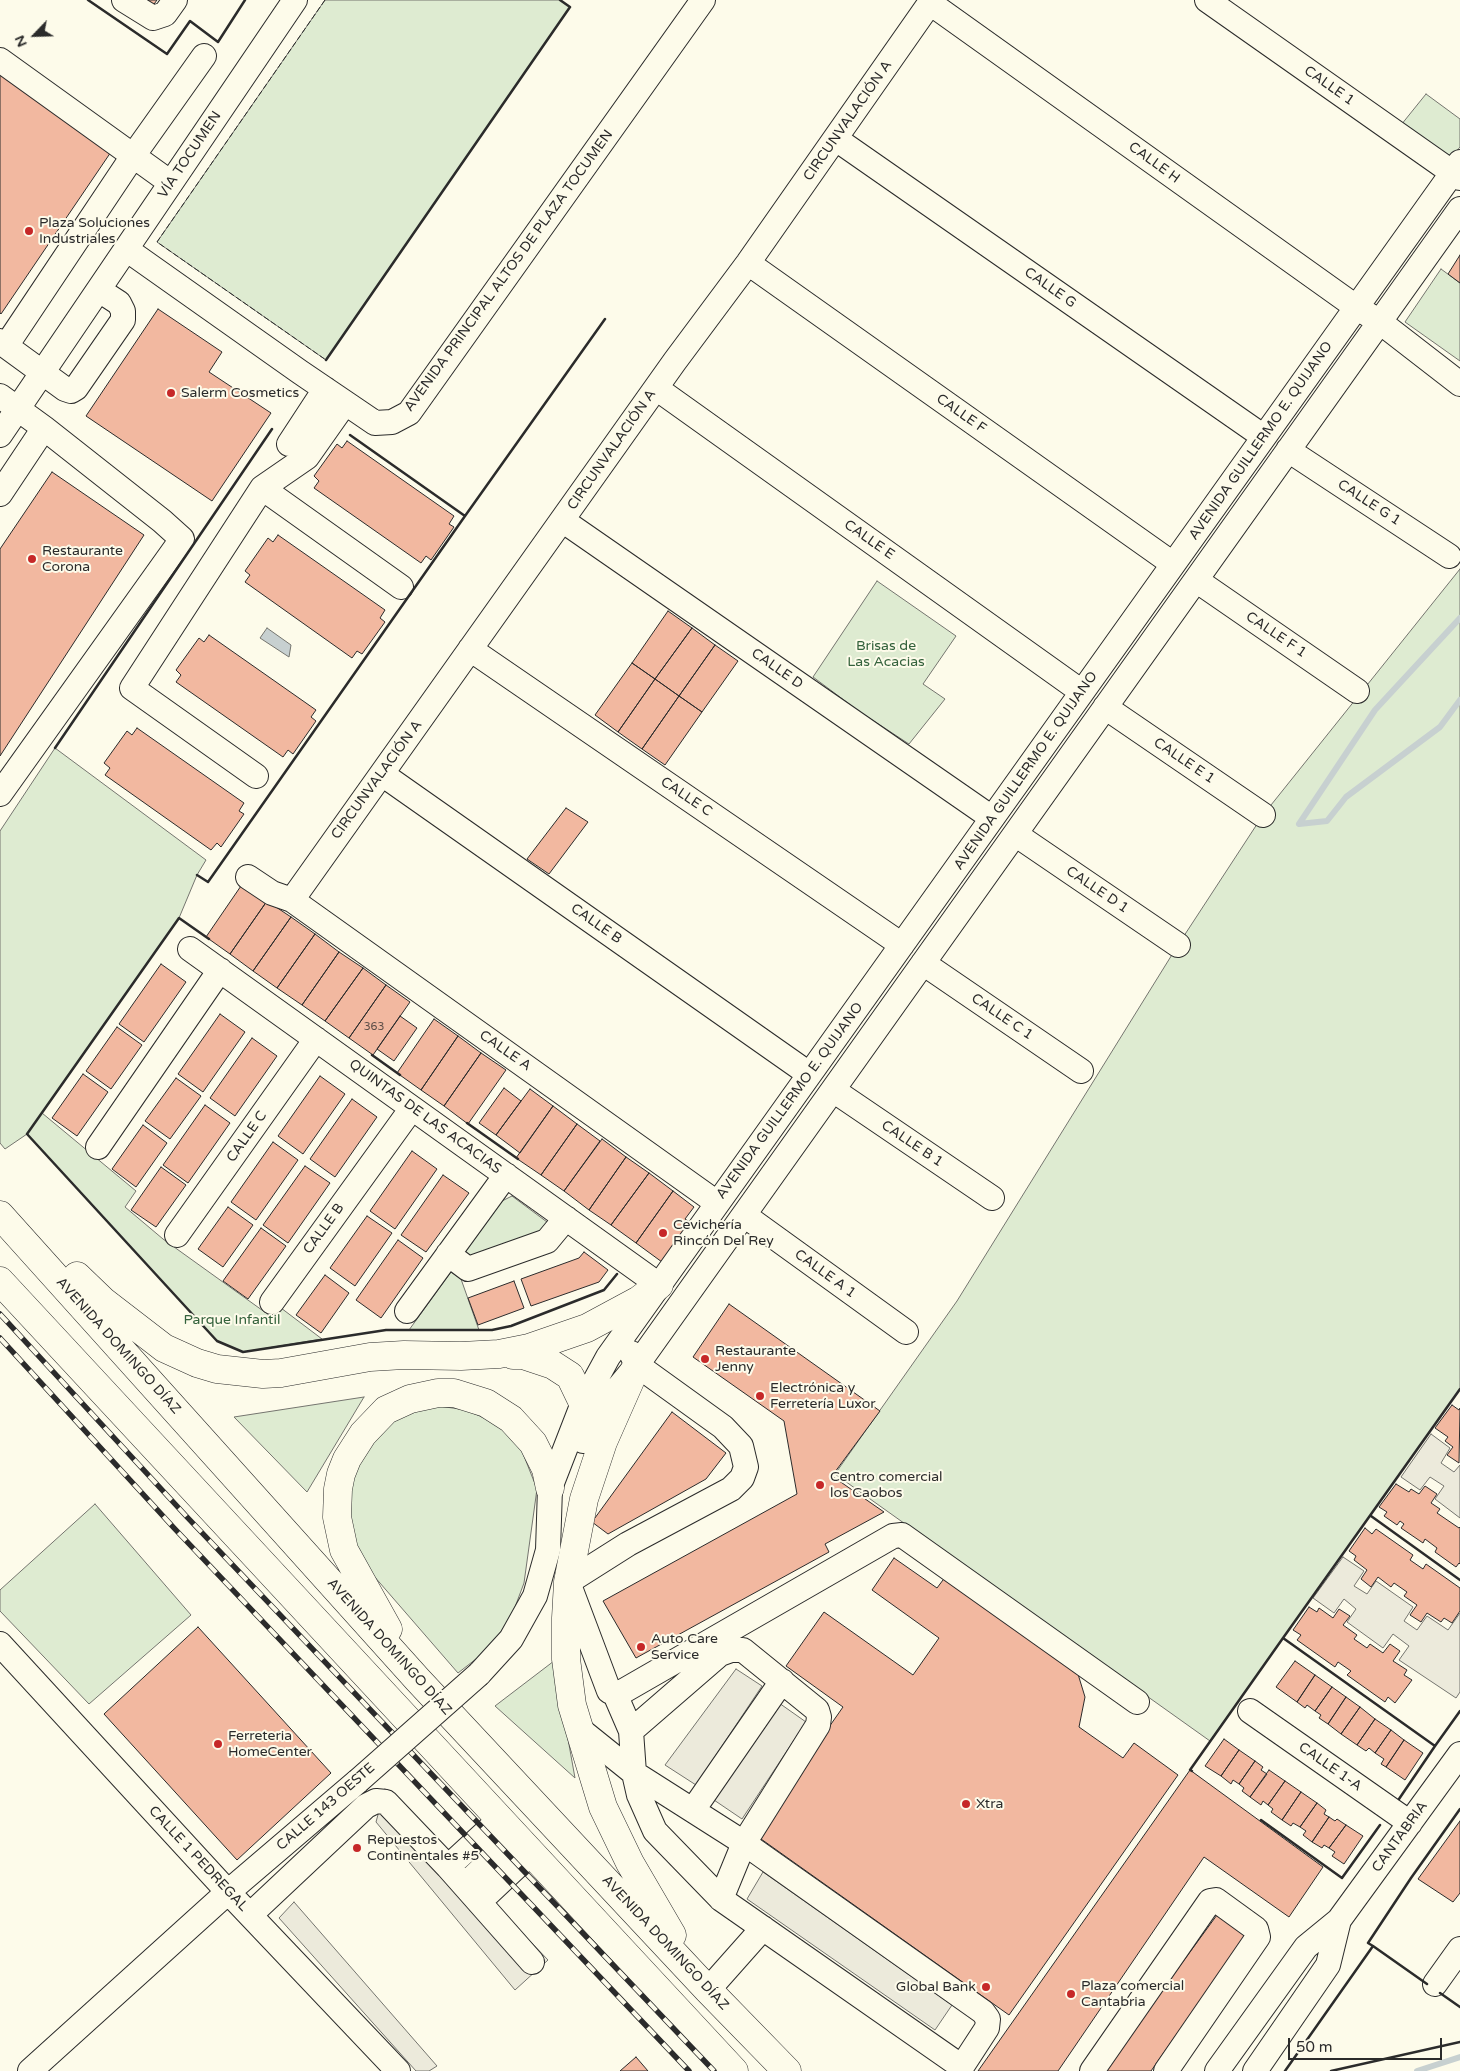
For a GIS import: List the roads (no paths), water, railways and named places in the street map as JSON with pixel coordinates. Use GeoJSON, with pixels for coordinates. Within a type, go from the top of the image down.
{"type":"FeatureCollection","features":[{"type":"Feature","properties":{"kind":"main road"},"geometry":{"type":"LineString","coordinates":[[0,1201],[104,1301],[164,1348],[196,1363],[217,1369],[281,1374],[370,1357],[499,1354],[523,1356],[559,1367],[570,1376],[583,1403],[588,1431]]}},
{"type":"Feature","properties":{"kind":"main road","name":"AVENIDA DOMINGO DÍAZ"},"geometry":{"type":"LineString","coordinates":[[0,1215],[418,1680],[787,2071]]}},
{"type":"Feature","properties":{"kind":"main road"},"geometry":{"type":"LineString","coordinates":[[0,1281],[734,2071]]}},
{"type":"Feature","properties":{"kind":"main road"},"geometry":{"type":"LineString","coordinates":[[499,1354],[547,1343],[580,1331],[640,1300],[659,1285]]}},
{"type":"Feature","properties":{"kind":"main road"},"geometry":{"type":"LineString","coordinates":[[637,1366],[608,1430],[594,1467],[577,1528],[568,1582],[566,1658],[572,1705],[603,1807],[630,1863],[702,1983]]}},
{"type":"Feature","properties":{"kind":"main road"},"geometry":{"type":"LineString","coordinates":[[418,1680],[351,1564],[340,1536],[337,1517],[338,1489],[341,1474],[355,1445],[373,1422],[396,1404],[423,1395],[438,1393],[462,1395],[497,1409],[522,1429],[541,1456],[546,1468],[550,1494]]}},
{"type":"Feature","properties":{"kind":"street"},"geometry":{"type":"LineString","coordinates":[[124,0],[153,18],[165,14],[175,0]]}},
{"type":"Feature","properties":{"kind":"street","name":"VÍA TOCUMEN"},"geometry":{"type":"LineString","coordinates":[[0,435],[9,402],[42,373],[296,0]]}},
{"type":"Feature","properties":{"kind":"street","name":"AVENIDA PRINCIPAL ALTOS DE PLAZA TOCUMEN"},"geometry":{"type":"LineString","coordinates":[[126,249],[375,423],[392,422],[409,413],[703,0]]}},
{"type":"Feature","properties":{"kind":"street","name":"CALLE 1"},"geometry":{"type":"LineString","coordinates":[[1207,0],[1457,171]]}},
{"type":"Feature","properties":{"kind":"street","name":"CIRCUNVALACIÓN A"},"geometry":{"type":"LineString","coordinates":[[292,900],[656,388],[748,263],[931,1]]}},
{"type":"Feature","properties":{"kind":"street","name":"CALLE H"},"geometry":{"type":"LineString","coordinates":[[931,1],[1356,307],[1380,322],[1460,384]]}},
{"type":"Feature","properties":{"kind":"street"},"geometry":{"type":"LineString","coordinates":[[98,290],[119,303],[123,310],[123,320],[76,388],[71,391],[65,390],[3,344],[204,56]]}},
{"type":"Feature","properties":{"kind":"street"},"geometry":{"type":"LineString","coordinates":[[0,60],[171,183]]}},
{"type":"Feature","properties":{"kind":"street","name":"CALLE G"},"geometry":{"type":"LineString","coordinates":[[836,139],[1264,437]]}},
{"type":"Feature","properties":{"kind":"street","name":"AVENIDA GUILLERMO E. QUIJANO"},"geometry":{"type":"LineString","coordinates":[[550,1494],[583,1403],[608,1357],[1356,307],[1457,171]]}},
{"type":"Feature","properties":{"kind":"street","name":"AVENIDA GUILLERMO E. QUIJANO"},"geometry":{"type":"LineString","coordinates":[[550,1494],[562,1489],[588,1431],[609,1399],[637,1366],[1460,209]]}},
{"type":"Feature","properties":{"kind":"street","name":"CALLE F"},"geometry":{"type":"LineString","coordinates":[[748,263],[1173,564]]}},
{"type":"Feature","properties":{"kind":"street"},"geometry":{"type":"LineString","coordinates":[[66,338],[95,360]]}},
{"type":"Feature","properties":{"kind":"street","name":"CALLE E"},"geometry":{"type":"LineString","coordinates":[[656,388],[1082,692]]}},
{"type":"Feature","properties":{"kind":"street"},"geometry":{"type":"LineString","coordinates":[[289,444],[325,389]]}},
{"type":"Feature","properties":{"kind":"street"},"geometry":{"type":"LineString","coordinates":[[0,794],[182,539],[162,521],[9,402]]}},
{"type":"Feature","properties":{"kind":"street"},"geometry":{"type":"LineString","coordinates":[[256,776],[132,688],[262,488],[307,457],[345,402]]}},
{"type":"Feature","properties":{"kind":"street"},"geometry":{"type":"LineString","coordinates":[[0,494],[44,428]]}},
{"type":"Feature","properties":{"kind":"street","name":"CALLE G 1"},"geometry":{"type":"LineString","coordinates":[[1288,450],[1449,556]]}},
{"type":"Feature","properties":{"kind":"street"},"geometry":{"type":"LineString","coordinates":[[262,488],[401,587]]}},
{"type":"Feature","properties":{"kind":"street","name":"CALLE D"},"geometry":{"type":"LineString","coordinates":[[562,520],[992,818]]}},
{"type":"Feature","properties":{"kind":"street","name":"CALLE F 1"},"geometry":{"type":"LineString","coordinates":[[1196,580],[1357,690]]}},
{"type":"Feature","properties":{"kind":"street","name":"CALLE C"},"geometry":{"type":"LineString","coordinates":[[470,649],[902,945]]}},
{"type":"Feature","properties":{"kind":"street","name":"CALLE E 1"},"geometry":{"type":"LineString","coordinates":[[1105,707],[1263,815]]}},
{"type":"Feature","properties":{"kind":"street","name":"CALLE B"},"geometry":{"type":"LineString","coordinates":[[382,774],[809,1074]]}},
{"type":"Feature","properties":{"kind":"street","name":"CALLE D 1"},"geometry":{"type":"LineString","coordinates":[[1015,834],[1178,946]]}},
{"type":"Feature","properties":{"kind":"street","name":"CALLE A"},"geometry":{"type":"LineString","coordinates":[[248,877],[272,894],[292,900],[718,1203]]}},
{"type":"Feature","properties":{"kind":"street","name":"QUINTAS DE LAS ACACIAS"},"geometry":{"type":"LineString","coordinates":[[190,949],[659,1285]]}},
{"type":"Feature","properties":{"kind":"street","name":"CALLE C 1"},"geometry":{"type":"LineString","coordinates":[[923,963],[1081,1071]]}},
{"type":"Feature","properties":{"kind":"street"},"geometry":{"type":"LineString","coordinates":[[98,1147],[220,970]]}},
{"type":"Feature","properties":{"kind":"street","name":"CALLE C"},"geometry":{"type":"LineString","coordinates":[[177,1235],[316,1039]]}},
{"type":"Feature","properties":{"kind":"street","name":"CALLE B 1"},"geometry":{"type":"LineString","coordinates":[[832,1090],[992,1198]]}},
{"type":"Feature","properties":{"kind":"street"},"geometry":{"type":"LineString","coordinates":[[792,1098],[815,1114]]}},
{"type":"Feature","properties":{"kind":"street","name":"CALLE B"},"geometry":{"type":"LineString","coordinates":[[272,1302],[412,1108]]}},
{"type":"Feature","properties":{"kind":"street"},"geometry":{"type":"LineString","coordinates":[[407,1311],[506,1175]]}},
{"type":"Feature","properties":{"kind":"street","name":"CALLE A 1"},"geometry":{"type":"LineString","coordinates":[[744,1216],[906,1332]]}},
{"type":"Feature","properties":{"kind":"street"},"geometry":{"type":"LineString","coordinates":[[448,1254],[468,1269],[547,1241],[566,1218]]}},
{"type":"Feature","properties":{"kind":"street"},"geometry":{"type":"LineString","coordinates":[[578,1728],[634,1773],[744,1843],[983,2012],[988,2019],[987,2028],[960,2069],[721,1899],[655,1831],[639,1795],[634,1773],[631,1731],[615,1694],[609,1691],[568,1582],[628,1544],[731,1489],[742,1478],[746,1467],[741,1446],[723,1427],[637,1366],[629,1347],[639,1315]]}},
{"type":"Feature","properties":{"kind":"street","name":"CALLE 143 OESTE"},"geometry":{"type":"LineString","coordinates":[[30,2071],[228,1892],[479,1674],[511,1639],[535,1596],[548,1550],[550,1494]]}},
{"type":"Feature","properties":{"kind":"street"},"geometry":{"type":"LineString","coordinates":[[615,1694],[620,1693],[894,1536],[902,1535],[1138,1702]]}},
{"type":"Feature","properties":{"kind":"street","name":"CALLE 1 PEDREGAL"},"geometry":{"type":"LineString","coordinates":[[0,1644],[228,1892],[398,2071]]}},
{"type":"Feature","properties":{"kind":"street"},"geometry":{"type":"LineString","coordinates":[[631,1731],[720,1654],[731,1650],[743,1650],[817,1710],[819,1717],[818,1725],[744,1843],[721,1899]]}},
{"type":"Feature","properties":{"kind":"street"},"geometry":{"type":"LineString","coordinates":[[693,1810],[782,1681]]}},
{"type":"Feature","properties":{"kind":"street","name":"CALLE 1-A"},"geometry":{"type":"LineString","coordinates":[[1250,1711],[1410,1823]]}},
{"type":"Feature","properties":{"kind":"street","name":"CANTABRIA"},"geometry":{"type":"LineString","coordinates":[[1217,2071],[1306,1947],[1339,1920],[1460,1754]]}},
{"type":"Feature","properties":{"kind":"street"},"geometry":{"type":"LineString","coordinates":[[250,1915],[366,1806],[376,1801],[386,1802],[448,1867],[532,1962]]}},
{"type":"Feature","properties":{"kind":"street"},"geometry":{"type":"LineString","coordinates":[[448,1867],[515,1837]]}},
{"type":"Feature","properties":{"kind":"street"},"geometry":{"type":"LineString","coordinates":[[472,1894],[515,1837]]}},
{"type":"Feature","properties":{"kind":"street"},"geometry":{"type":"LineString","coordinates":[[1092,2071],[1210,1901],[1216,1900],[1256,1929],[1258,1937],[1166,2071]]}},
{"type":"Feature","properties":{"kind":"street","name":"CANTABRIA"},"geometry":{"type":"LineString","coordinates":[[1255,2071],[1328,1966],[1339,1920]]}},
{"type":"Feature","properties":{"kind":"street"},"geometry":{"type":"LineString","coordinates":[[702,1983],[763,1928]]}},
{"type":"Feature","properties":{"kind":"street"},"geometry":{"type":"LineString","coordinates":[[1435,1984],[1460,1949]]}},
{"type":"Feature","properties":{"kind":"waterway"},"geometry":{"type":"LineString","coordinates":[[1460,618],[1375,710],[1299,824],[1327,821],[1346,797],[1440,727],[1460,700]]}},
{"type":"Feature","properties":{"kind":"waterway"},"geometry":{"type":"LineString","coordinates":[[1417,2071],[1460,2057]]}},
{"type":"Feature","properties":{"kind":"railway"},"geometry":{"type":"LineString","coordinates":[[0,1314],[187,1517],[714,2071]]}},
{"type":"Feature","properties":{"kind":"railway"},"geometry":{"type":"LineString","coordinates":[[0,1338],[174,1528],[689,2071]]}},
{"type":"Feature","properties":{"kind":"place","name":"Plaza Soluciones Industriales"},"geometry":{"type":"Point","coordinates":[29,231]}},
{"type":"Feature","properties":{"kind":"place","name":"Salerm Cosmetics"},"geometry":{"type":"Point","coordinates":[171,393]}},
{"type":"Feature","properties":{"kind":"place","name":"Restaurante Corona"},"geometry":{"type":"Point","coordinates":[32,559]}},
{"type":"Feature","properties":{"kind":"place","name":"Cevichería Rincón Del Rey"},"geometry":{"type":"Point","coordinates":[663,1233]}},
{"type":"Feature","properties":{"kind":"place","name":"Restaurante Jenny"},"geometry":{"type":"Point","coordinates":[705,1359]}},
{"type":"Feature","properties":{"kind":"place","name":"Electrónica y Ferretería Luxor"},"geometry":{"type":"Point","coordinates":[760,1396]}},
{"type":"Feature","properties":{"kind":"place","name":"Centro comercial los Caobos"},"geometry":{"type":"Point","coordinates":[820,1485]}},
{"type":"Feature","properties":{"kind":"place","name":"Auto Care Service"},"geometry":{"type":"Point","coordinates":[641,1647]}},
{"type":"Feature","properties":{"kind":"place","name":"Ferreteria HomeCenter"},"geometry":{"type":"Point","coordinates":[218,1744]}},
{"type":"Feature","properties":{"kind":"place","name":"Xtra"},"geometry":{"type":"Point","coordinates":[966,1804]}},
{"type":"Feature","properties":{"kind":"place","name":"Repuestos Continentales #5"},"geometry":{"type":"Point","coordinates":[357,1848]}},
{"type":"Feature","properties":{"kind":"place","name":"Global Bank"},"geometry":{"type":"Point","coordinates":[986,1987]}},
{"type":"Feature","properties":{"kind":"place","name":"Plaza comercial Cantabria"},"geometry":{"type":"Point","coordinates":[1071,1994]}},
{"type":"Feature","properties":{"kind":"park label","name":"Brisas de Las Acacias"},"geometry":{"type":"Point","coordinates":[886,654]}},
{"type":"Feature","properties":{"kind":"park label","name":"Parque Infantil"},"geometry":{"type":"Point","coordinates":[232,1320]}}]}
